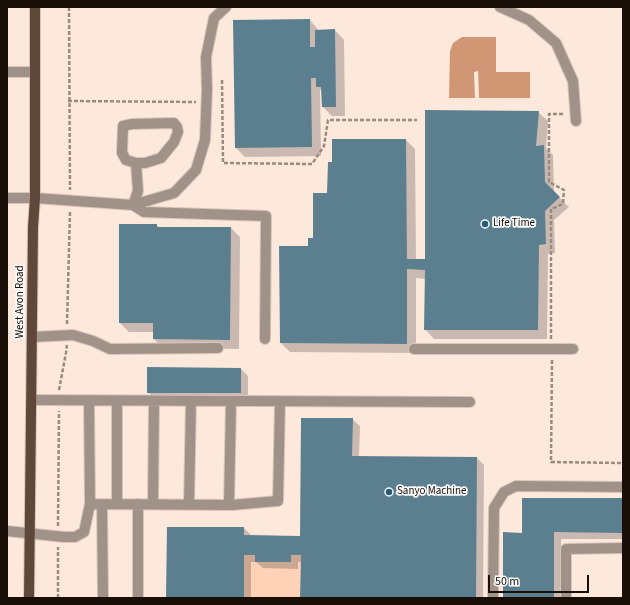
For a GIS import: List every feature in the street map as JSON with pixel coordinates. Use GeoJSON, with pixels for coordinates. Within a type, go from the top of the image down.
{"type":"FeatureCollection","features":[{"type":"Feature","properties":{"kind":"main road","name":"West Avon Road"},"geometry":{"type":"LineString","coordinates":[[29,598],[33,227],[35,198],[35,7]]}},
{"type":"Feature","properties":{"kind":"lane"},"geometry":{"type":"LineString","coordinates":[[7,198],[35,198],[133,205],[174,192],[196,170],[205,140],[206,57],[214,18],[226,7]]}},
{"type":"Feature","properties":{"kind":"lane"},"geometry":{"type":"LineString","coordinates":[[500,7],[529,20],[556,43],[573,81],[575,118]]}},
{"type":"Feature","properties":{"kind":"lane"},"geometry":{"type":"LineString","coordinates":[[7,72],[35,72]]}},
{"type":"Feature","properties":{"kind":"lane"},"geometry":{"type":"LineString","coordinates":[[170,123],[174,123],[177,126],[178,132],[174,142],[161,158],[146,163],[136,163],[126,160],[122,153],[123,126],[132,124],[170,123]]}},
{"type":"Feature","properties":{"kind":"lane"},"geometry":{"type":"LineString","coordinates":[[133,205],[138,191],[136,163]]}},
{"type":"Feature","properties":{"kind":"lane"},"geometry":{"type":"LineString","coordinates":[[133,205],[144,212],[266,216],[265,339]]}},
{"type":"Feature","properties":{"kind":"lane"},"geometry":{"type":"LineString","coordinates":[[32,337],[72,335],[110,349],[218,348]]}},
{"type":"Feature","properties":{"kind":"lane"},"geometry":{"type":"LineString","coordinates":[[414,349],[573,349]]}},
{"type":"Feature","properties":{"kind":"lane"},"geometry":{"type":"LineString","coordinates":[[32,400],[191,402],[470,402]]}},
{"type":"Feature","properties":{"kind":"lane"},"geometry":{"type":"LineString","coordinates":[[7,531],[75,537],[84,532],[90,504],[89,401]]}},
{"type":"Feature","properties":{"kind":"lane"},"geometry":{"type":"LineString","coordinates":[[117,401],[117,504]]}},
{"type":"Feature","properties":{"kind":"lane"},"geometry":{"type":"LineString","coordinates":[[153,504],[154,401]]}},
{"type":"Feature","properties":{"kind":"lane"},"geometry":{"type":"LineString","coordinates":[[189,504],[191,402]]}},
{"type":"Feature","properties":{"kind":"lane"},"geometry":{"type":"LineString","coordinates":[[229,505],[231,402]]}},
{"type":"Feature","properties":{"kind":"lane"},"geometry":{"type":"LineString","coordinates":[[90,504],[229,505],[278,500],[280,402]]}},
{"type":"Feature","properties":{"kind":"lane"},"geometry":{"type":"LineString","coordinates":[[493,598],[494,508],[504,492],[516,486],[623,487]]}},
{"type":"Feature","properties":{"kind":"lane"},"geometry":{"type":"LineString","coordinates":[[102,504],[104,598]]}},
{"type":"Feature","properties":{"kind":"lane"},"geometry":{"type":"LineString","coordinates":[[138,504],[138,598]]}},
{"type":"Feature","properties":{"kind":"lane"},"geometry":{"type":"LineString","coordinates":[[566,598],[566,549],[623,548]]}},
{"type":"Feature","properties":{"kind":"path"},"geometry":{"type":"LineString","coordinates":[[58,598],[59,388],[66,353],[70,201],[68,101],[69,7]]}},
{"type":"Feature","properties":{"kind":"path"},"geometry":{"type":"LineString","coordinates":[[222,80],[223,163],[312,164],[324,146],[328,120],[417,120]]}},
{"type":"Feature","properties":{"kind":"path"},"geometry":{"type":"LineString","coordinates":[[68,101],[223,102]]}},
{"type":"Feature","properties":{"kind":"path"},"geometry":{"type":"LineString","coordinates":[[575,118],[549,114],[549,182],[564,190],[563,204],[551,209],[551,462],[623,463]]}},
{"type":"Feature","properties":{"kind":"shaded area"},"geometry":{"type":"Polygon","coordinates":[[[462,37],[496,37],[496,72],[530,72],[530,98],[479,98],[478,71],[474,72],[475,98],[449,98],[450,51],[453,43],[462,37]]]}},
{"type":"Feature","properties":{"kind":"shaded area"},"geometry":{"type":"Polygon","coordinates":[[[244,555],[255,555],[255,562],[291,562],[291,555],[301,555],[300,598],[244,598],[244,555]]]}},
{"type":"Feature","properties":{"kind":"building"},"geometry":{"type":"Polygon","coordinates":[[[310,19],[310,47],[315,47],[315,30],[335,29],[336,107],[322,107],[321,87],[316,87],[316,78],[311,78],[312,147],[235,148],[233,20],[310,19]]]}},
{"type":"Feature","properties":{"kind":"building","name":"Life Time"},"geometry":{"type":"Polygon","coordinates":[[[425,110],[539,111],[536,146],[544,145],[545,182],[560,197],[545,211],[546,244],[539,245],[538,330],[424,330],[425,270],[407,269],[407,344],[280,343],[279,246],[308,246],[308,238],[313,238],[313,193],[327,193],[328,162],[332,162],[332,139],[406,139],[407,259],[425,259],[425,110]]]}},
{"type":"Feature","properties":{"kind":"building"},"geometry":{"type":"Polygon","coordinates":[[[119,224],[157,224],[157,227],[231,227],[230,340],[153,339],[153,323],[119,323],[119,224]]]}},
{"type":"Feature","properties":{"kind":"building"},"geometry":{"type":"Polygon","coordinates":[[[147,367],[241,368],[241,393],[147,393],[147,367]]]}},
{"type":"Feature","properties":{"kind":"building","name":"Sanyo Machine"},"geometry":{"type":"Polygon","coordinates":[[[301,418],[353,418],[352,456],[477,457],[476,598],[300,598],[301,555],[291,555],[291,562],[255,562],[255,555],[244,555],[244,598],[166,598],[167,527],[244,527],[244,535],[300,536],[301,418]]]}},
{"type":"Feature","properties":{"kind":"building"},"geometry":{"type":"Polygon","coordinates":[[[522,498],[623,498],[623,533],[554,532],[554,598],[503,598],[503,532],[522,533],[522,498]]]}},
{"type":"Feature","properties":{"kind":"place","name":"Life Time"},"geometry":{"type":"Point","coordinates":[485,224]}},
{"type":"Feature","properties":{"kind":"place","name":"Sanyo Machine"},"geometry":{"type":"Point","coordinates":[389,492]}}]}
